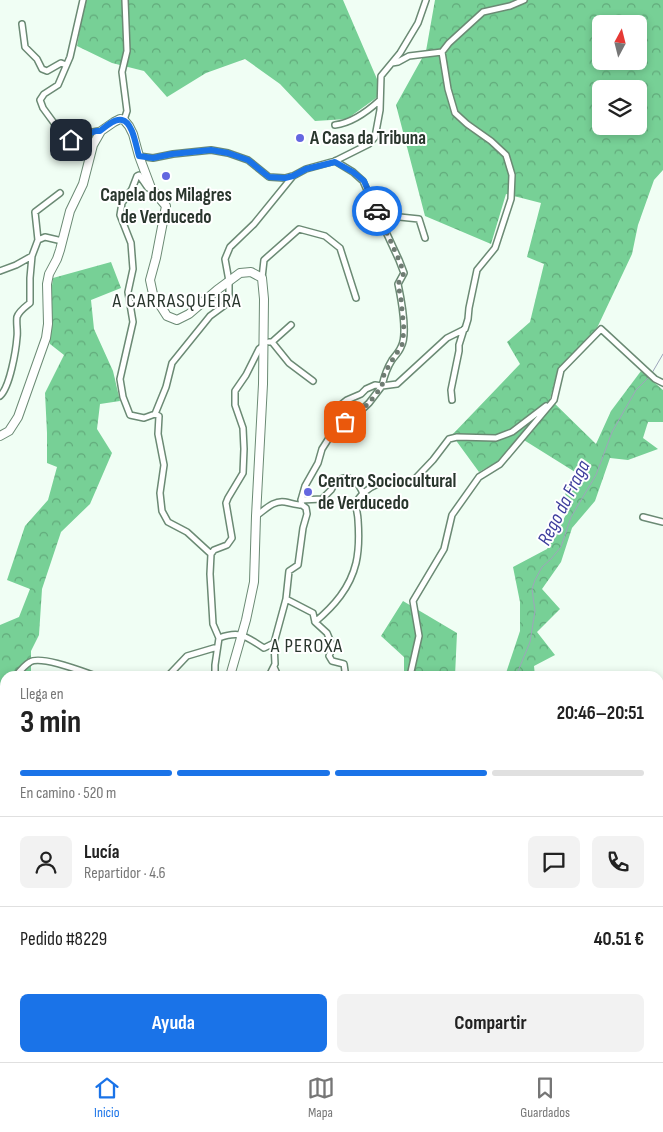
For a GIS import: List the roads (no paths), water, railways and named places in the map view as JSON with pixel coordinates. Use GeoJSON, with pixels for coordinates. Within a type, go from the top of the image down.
{"type":"FeatureCollection","features":[{"type":"Feature","properties":{"kind":"street"},"geometry":{"type":"LineString","coordinates":[[83,0],[70,57],[58,85],[44,94],[40,100],[43,108],[65,138],[71,140],[100,131],[120,119],[130,126],[151,188],[166,206],[150,280],[153,294],[167,316],[177,320],[190,314],[240,273],[251,272],[262,278]]}},
{"type":"Feature","properties":{"kind":"street"},"geometry":{"type":"LineString","coordinates":[[124,120],[126,111],[122,72],[127,51],[125,0]]}},
{"type":"Feature","properties":{"kind":"street"},"geometry":{"type":"LineString","coordinates":[[139,156],[153,158],[211,150],[228,153],[248,160],[269,177],[285,178],[306,169],[335,162],[369,144],[375,137],[380,110],[381,76],[400,53],[418,23],[426,0]]}},
{"type":"Feature","properties":{"kind":"street"},"geometry":{"type":"LineString","coordinates":[[392,63],[409,56],[442,52],[449,43],[483,12],[510,6],[524,0]]}},
{"type":"Feature","properties":{"kind":"street"},"geometry":{"type":"LineString","coordinates":[[22,24],[26,46],[37,59],[42,69],[48,71],[62,63],[66,65]]}},
{"type":"Feature","properties":{"kind":"street"},"geometry":{"type":"LineString","coordinates":[[442,52],[448,89],[455,113],[506,155],[512,174],[511,199],[495,248],[477,270],[468,319],[459,345],[451,390],[452,400]]}},
{"type":"Feature","properties":{"kind":"street"},"geometry":{"type":"LineString","coordinates":[[335,125],[344,124],[370,110],[380,100]]}},
{"type":"Feature","properties":{"kind":"street"},"geometry":{"type":"LineString","coordinates":[[0,436],[9,431],[18,417],[46,338],[48,324],[47,284],[49,274],[57,258],[70,211],[83,184],[93,145],[100,131]]}},
{"type":"Feature","properties":{"kind":"street"},"geometry":{"type":"LineString","coordinates":[[301,502],[305,486],[318,463],[322,449],[336,427],[354,417],[369,403],[382,386],[384,374],[402,345],[404,330],[398,284],[404,273],[399,260],[364,181],[335,162]]}},
{"type":"Feature","properties":{"kind":"street"},"geometry":{"type":"LineString","coordinates":[[151,188],[148,188],[139,175],[137,176],[132,189],[122,203],[120,215],[132,243],[133,269],[128,292],[133,322],[120,379],[123,397],[130,415],[144,418],[155,414],[166,387],[172,364],[210,316],[229,302],[226,259],[230,247],[254,224],[293,176]]}},
{"type":"Feature","properties":{"kind":"street"},"geometry":{"type":"LineString","coordinates":[[0,396],[4,392],[10,376],[17,338],[17,317],[23,308],[30,303],[32,256],[38,240],[35,212],[60,193]]}},
{"type":"Feature","properties":{"kind":"street"},"geometry":{"type":"LineString","coordinates":[[373,204],[377,202],[390,216],[419,219],[425,238]]}},
{"type":"Feature","properties":{"kind":"street"},"geometry":{"type":"LineString","coordinates":[[231,671],[254,582],[266,343],[262,278],[264,260],[299,229],[325,236],[340,248],[356,298]]}},
{"type":"Feature","properties":{"kind":"street"},"geometry":{"type":"LineString","coordinates":[[38,240],[45,237],[62,241]]}},
{"type":"Feature","properties":{"kind":"street"},"geometry":{"type":"LineString","coordinates":[[0,271],[32,256]]}},
{"type":"Feature","properties":{"kind":"street"},"geometry":{"type":"LineString","coordinates":[[215,671],[219,638],[213,624],[210,574],[211,554],[214,550],[227,545],[232,538],[226,503],[243,473],[243,428],[235,405],[236,391],[259,348],[291,325]]}},
{"type":"Feature","properties":{"kind":"street"},"geometry":{"type":"LineString","coordinates":[[336,427],[332,419],[332,411],[375,384],[382,386],[397,384],[447,338],[464,328]]}},
{"type":"Feature","properties":{"kind":"street"},"geometry":{"type":"LineString","coordinates":[[411,671],[419,636],[413,601],[444,549],[452,515],[479,477],[500,464],[554,400],[561,370],[601,329],[651,376],[663,383]]}},
{"type":"Feature","properties":{"kind":"street"},"geometry":{"type":"LineString","coordinates":[[266,343],[313,381]]}},
{"type":"Feature","properties":{"kind":"street"},"geometry":{"type":"LineString","coordinates":[[315,622],[337,602],[352,577],[358,544],[356,505],[363,494],[379,484],[413,481],[433,460],[449,438],[496,438],[512,432],[554,400]]}},
{"type":"Feature","properties":{"kind":"street"},"geometry":{"type":"LineString","coordinates":[[155,414],[159,416],[158,434],[164,465],[160,493],[162,510],[168,522],[186,532],[211,554]]}},
{"type":"Feature","properties":{"kind":"street"},"geometry":{"type":"LineString","coordinates":[[256,516],[274,503],[284,502],[295,505],[322,498],[341,479],[348,478],[355,481],[361,487],[363,494]]}},
{"type":"Feature","properties":{"kind":"street"},"geometry":{"type":"LineString","coordinates":[[272,671],[275,664],[274,643],[286,599],[289,571],[298,566],[303,528],[307,514],[306,508],[301,502]]}},
{"type":"Feature","properties":{"kind":"street"},"geometry":{"type":"LineString","coordinates":[[644,517],[663,522]]}},
{"type":"Feature","properties":{"kind":"street"},"geometry":{"type":"LineString","coordinates":[[286,599],[313,613],[315,622],[327,632],[333,646],[329,656],[332,661],[344,664],[345,671]]}},
{"type":"Feature","properties":{"kind":"street"},"geometry":{"type":"LineString","coordinates":[[219,638],[230,634],[242,634],[264,648],[274,643]]}},
{"type":"Feature","properties":{"kind":"street"},"geometry":{"type":"LineString","coordinates":[[172,671],[186,656],[217,648]]}},
{"type":"Feature","properties":{"kind":"street"},"geometry":{"type":"LineString","coordinates":[[21,671],[30,661],[37,660],[66,665],[82,671]]}},
{"type":"Feature","properties":{"kind":"street"},"geometry":{"type":"LineString","coordinates":[[274,667],[276,671]]}},
{"type":"Feature","properties":{"kind":"waterway","name":"Rego da Fraga"},"geometry":{"type":"LineString","coordinates":[[652,373],[663,354]]}},
{"type":"Feature","properties":{"kind":"waterway","name":"Rego da Fraga"},"geometry":{"type":"LineString","coordinates":[[518,671],[530,642],[535,611],[532,589],[535,580],[542,567],[561,547],[571,517],[596,475],[612,432],[636,390],[649,377]]}},
{"type":"Feature","properties":{"kind":"place","name":"A Casa da Tribuna"},"geometry":{"type":"Point","coordinates":[300,138]}},
{"type":"Feature","properties":{"kind":"place","name":"Capela dos Milagres de Verducedo"},"geometry":{"type":"Point","coordinates":[166,176]}},
{"type":"Feature","properties":{"kind":"place","name":"Centro Sociocultural de Verducedo"},"geometry":{"type":"Point","coordinates":[308,492]}},
{"type":"Feature","properties":{"kind":"district","name":"A CARRASQUEIRA"},"geometry":{"type":"Point","coordinates":[177,301]}},
{"type":"Feature","properties":{"kind":"district","name":"A PEROXA"},"geometry":{"type":"Point","coordinates":[307,646]}}]}
